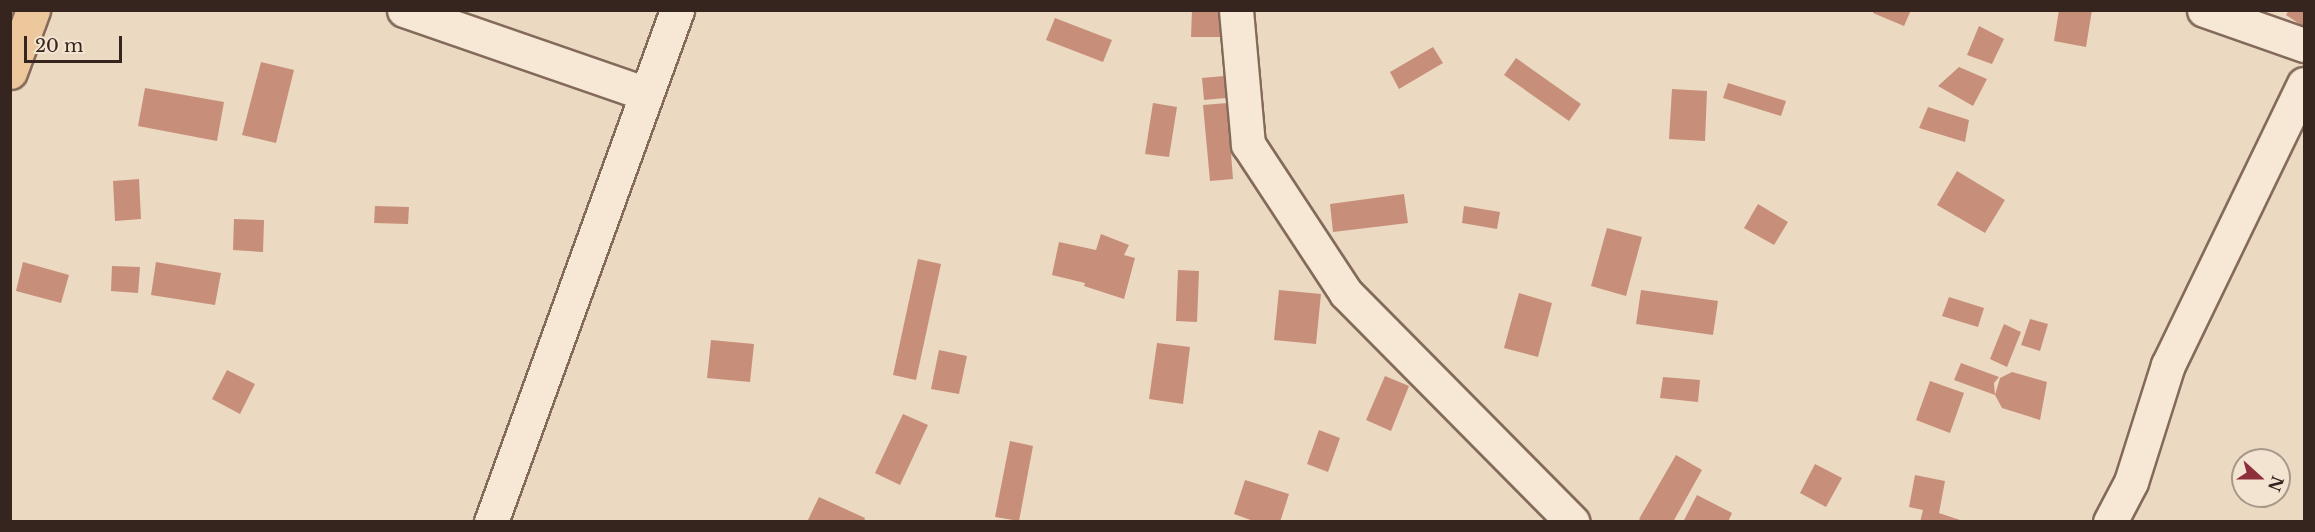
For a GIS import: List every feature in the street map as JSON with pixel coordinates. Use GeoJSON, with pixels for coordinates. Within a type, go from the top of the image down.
{"type":"FeatureCollection","features":[{"type":"Feature","properties":{"kind":"main road"},"geometry":{"type":"LineString","coordinates":[[10,72],[33,10]]}},
{"type":"Feature","properties":{"kind":"street"},"geometry":{"type":"LineString","coordinates":[[404,10],[646,94]]}},
{"type":"Feature","properties":{"kind":"street"},"geometry":{"type":"LineString","coordinates":[[491,522],[677,10]]}},
{"type":"Feature","properties":{"kind":"street"},"geometry":{"type":"LineString","coordinates":[[1236,10],[1248,144],[1346,293],[1573,522]]}},
{"type":"Feature","properties":{"kind":"street"},"geometry":{"type":"LineString","coordinates":[[2204,10],[2304,45]]}},
{"type":"Feature","properties":{"kind":"street"},"geometry":{"type":"LineString","coordinates":[[2110,522],[2131,482],[2168,365],[2304,84]]}},
{"type":"Feature","properties":{"kind":"building"},"geometry":{"type":"Polygon","coordinates":[[[1192,10],[1225,10],[1224,37],[1191,37],[1192,10]]]}},
{"type":"Feature","properties":{"kind":"building"},"geometry":{"type":"Polygon","coordinates":[[[1874,10],[1911,10],[1904,26],[1873,13],[1874,10]]]}},
{"type":"Feature","properties":{"kind":"building"},"geometry":{"type":"Polygon","coordinates":[[[2059,10],[2092,10],[2086,47],[2054,41],[2059,10]]]}},
{"type":"Feature","properties":{"kind":"building"},"geometry":{"type":"Polygon","coordinates":[[[2289,10],[2304,10],[2304,27],[2286,15],[2289,10]]]}},
{"type":"Feature","properties":{"kind":"building"},"geometry":{"type":"Polygon","coordinates":[[[1055,18],[1112,40],[1103,62],[1046,40],[1055,18]]]}},
{"type":"Feature","properties":{"kind":"building"},"geometry":{"type":"Polygon","coordinates":[[[1979,26],[2004,39],[1992,64],[1967,55],[1979,26]]]}},
{"type":"Feature","properties":{"kind":"building"},"geometry":{"type":"Polygon","coordinates":[[[1433,47],[1443,63],[1399,89],[1390,72],[1433,47]]]}},
{"type":"Feature","properties":{"kind":"building"},"geometry":{"type":"Polygon","coordinates":[[[1516,58],[1581,104],[1569,121],[1504,75],[1516,58]]]}},
{"type":"Feature","properties":{"kind":"building"},"geometry":{"type":"Polygon","coordinates":[[[261,62],[294,70],[276,143],[242,135],[261,62]]]}},
{"type":"Feature","properties":{"kind":"building"},"geometry":{"type":"Polygon","coordinates":[[[1959,67],[1987,79],[1973,106],[1938,86],[1959,67]]]}},
{"type":"Feature","properties":{"kind":"building"},"geometry":{"type":"Polygon","coordinates":[[[1224,76],[1226,98],[1204,100],[1202,78],[1224,76]]]}},
{"type":"Feature","properties":{"kind":"building"},"geometry":{"type":"Polygon","coordinates":[[[1728,83],[1786,101],[1781,116],[1723,98],[1728,83]]]}},
{"type":"Feature","properties":{"kind":"building"},"geometry":{"type":"Polygon","coordinates":[[[145,88],[224,102],[217,141],[138,126],[145,88]]]}},
{"type":"Feature","properties":{"kind":"building"},"geometry":{"type":"Polygon","coordinates":[[[1672,89],[1707,91],[1705,141],[1669,139],[1672,89]]]}},
{"type":"Feature","properties":{"kind":"building"},"geometry":{"type":"Polygon","coordinates":[[[1153,103],[1177,107],[1169,157],[1145,154],[1153,103]]]}},
{"type":"Feature","properties":{"kind":"building"},"geometry":{"type":"Polygon","coordinates":[[[1227,103],[1233,179],[1210,181],[1203,105],[1227,103]]]}},
{"type":"Feature","properties":{"kind":"building"},"geometry":{"type":"Polygon","coordinates":[[[1928,107],[1969,120],[1965,142],[1919,128],[1928,107]]]}},
{"type":"Feature","properties":{"kind":"building"},"geometry":{"type":"Polygon","coordinates":[[[1957,171],[2005,200],[1985,233],[1937,205],[1957,171]]]}},
{"type":"Feature","properties":{"kind":"building"},"geometry":{"type":"Polygon","coordinates":[[[139,179],[141,219],[115,221],[113,181],[139,179]]]}},
{"type":"Feature","properties":{"kind":"building"},"geometry":{"type":"Polygon","coordinates":[[[1404,194],[1408,223],[1333,232],[1330,204],[1404,194]]]}},
{"type":"Feature","properties":{"kind":"building"},"geometry":{"type":"Polygon","coordinates":[[[1758,204],[1788,222],[1774,245],[1744,228],[1758,204]]]}},
{"type":"Feature","properties":{"kind":"building"},"geometry":{"type":"Polygon","coordinates":[[[375,206],[409,207],[408,224],[374,223],[375,206]]]}},
{"type":"Feature","properties":{"kind":"building"},"geometry":{"type":"Polygon","coordinates":[[[1464,206],[1500,212],[1497,229],[1462,223],[1464,206]]]}},
{"type":"Feature","properties":{"kind":"building"},"geometry":{"type":"Polygon","coordinates":[[[234,219],[264,220],[263,252],[233,250],[234,219]]]}},
{"type":"Feature","properties":{"kind":"building"},"geometry":{"type":"Polygon","coordinates":[[[1607,228],[1642,237],[1626,296],[1591,286],[1607,228]]]}},
{"type":"Feature","properties":{"kind":"building"},"geometry":{"type":"Polygon","coordinates":[[[1101,234],[1129,245],[1124,255],[1135,258],[1124,299],[1084,286],[1085,283],[1052,275],[1059,242],[1096,250],[1101,234]]]}},
{"type":"Feature","properties":{"kind":"building"},"geometry":{"type":"Polygon","coordinates":[[[918,259],[941,264],[916,380],[893,375],[918,259]]]}},
{"type":"Feature","properties":{"kind":"building"},"geometry":{"type":"Polygon","coordinates":[[[23,262],[69,275],[61,303],[16,291],[23,262]]]}},
{"type":"Feature","properties":{"kind":"building"},"geometry":{"type":"Polygon","coordinates":[[[156,262],[221,273],[215,305],[151,295],[156,262]]]}},
{"type":"Feature","properties":{"kind":"building"},"geometry":{"type":"Polygon","coordinates":[[[112,266],[140,267],[138,293],[111,291],[112,266]]]}},
{"type":"Feature","properties":{"kind":"building"},"geometry":{"type":"Polygon","coordinates":[[[1178,270],[1199,271],[1197,322],[1176,321],[1178,270]]]}},
{"type":"Feature","properties":{"kind":"building"},"geometry":{"type":"Polygon","coordinates":[[[1279,290],[1321,294],[1316,344],[1274,340],[1279,290]]]}},
{"type":"Feature","properties":{"kind":"building"},"geometry":{"type":"Polygon","coordinates":[[[1641,290],[1718,301],[1713,335],[1636,324],[1641,290]]]}},
{"type":"Feature","properties":{"kind":"building"},"geometry":{"type":"Polygon","coordinates":[[[1519,293],[1552,303],[1538,357],[1504,348],[1519,293]]]}},
{"type":"Feature","properties":{"kind":"building"},"geometry":{"type":"Polygon","coordinates":[[[1949,297],[1984,308],[1978,327],[1942,316],[1949,297]]]}},
{"type":"Feature","properties":{"kind":"building"},"geometry":{"type":"Polygon","coordinates":[[[2030,319],[2048,324],[2040,351],[2021,345],[2030,319]]]}},
{"type":"Feature","properties":{"kind":"building"},"geometry":{"type":"Polygon","coordinates":[[[2004,324],[2021,332],[2007,367],[1990,359],[2004,324]]]}},
{"type":"Feature","properties":{"kind":"building"},"geometry":{"type":"Polygon","coordinates":[[[711,340],[754,344],[750,382],[707,378],[711,340]]]}},
{"type":"Feature","properties":{"kind":"building"},"geometry":{"type":"Polygon","coordinates":[[[1157,343],[1190,347],[1183,404],[1149,399],[1157,343]]]}},
{"type":"Feature","properties":{"kind":"building"},"geometry":{"type":"Polygon","coordinates":[[[939,350],[967,356],[959,394],[931,389],[939,350]]]}},
{"type":"Feature","properties":{"kind":"building"},"geometry":{"type":"Polygon","coordinates":[[[1961,363],[1999,377],[1994,383],[1995,395],[1954,380],[1961,363]]]}},
{"type":"Feature","properties":{"kind":"building"},"geometry":{"type":"Polygon","coordinates":[[[227,370],[255,384],[240,414],[212,399],[227,370]]]}},
{"type":"Feature","properties":{"kind":"building"},"geometry":{"type":"Polygon","coordinates":[[[2012,372],[2047,382],[2040,420],[2002,408],[1995,395],[2000,378],[2012,372]]]}},
{"type":"Feature","properties":{"kind":"building"},"geometry":{"type":"Polygon","coordinates":[[[1385,376],[1409,386],[1391,431],[1366,420],[1385,376]]]}},
{"type":"Feature","properties":{"kind":"building"},"geometry":{"type":"Polygon","coordinates":[[[1663,377],[1700,380],[1698,402],[1660,398],[1663,377]]]}},
{"type":"Feature","properties":{"kind":"building"},"geometry":{"type":"Polygon","coordinates":[[[1930,381],[1964,393],[1950,433],[1916,420],[1930,381]]]}},
{"type":"Feature","properties":{"kind":"building"},"geometry":{"type":"Polygon","coordinates":[[[903,414],[928,425],[900,485],[875,473],[903,414]]]}},
{"type":"Feature","properties":{"kind":"building"},"geometry":{"type":"Polygon","coordinates":[[[1319,430],[1340,438],[1328,472],[1307,464],[1319,430]]]}},
{"type":"Feature","properties":{"kind":"building"},"geometry":{"type":"Polygon","coordinates":[[[1010,441],[1033,446],[1019,521],[995,517],[1010,441]]]}},
{"type":"Feature","properties":{"kind":"building"},"geometry":{"type":"Polygon","coordinates":[[[1676,455],[1702,470],[1673,522],[1643,522],[1639,519],[1676,455]]]}},
{"type":"Feature","properties":{"kind":"building"},"geometry":{"type":"Polygon","coordinates":[[[1815,464],[1842,478],[1826,507],[1800,493],[1815,464]]]}},
{"type":"Feature","properties":{"kind":"building"},"geometry":{"type":"Polygon","coordinates":[[[1915,475],[1945,481],[1939,513],[1966,522],[1920,522],[1923,510],[1909,507],[1915,475]]]}},
{"type":"Feature","properties":{"kind":"building"},"geometry":{"type":"Polygon","coordinates":[[[1245,480],[1289,494],[1280,522],[1256,522],[1234,514],[1245,480]]]}},
{"type":"Feature","properties":{"kind":"building"},"geometry":{"type":"Polygon","coordinates":[[[1697,495],[1732,513],[1728,522],[1683,522],[1697,495]]]}},
{"type":"Feature","properties":{"kind":"building"},"geometry":{"type":"Polygon","coordinates":[[[819,497],[865,518],[864,522],[807,522],[819,497]]]}}]}
